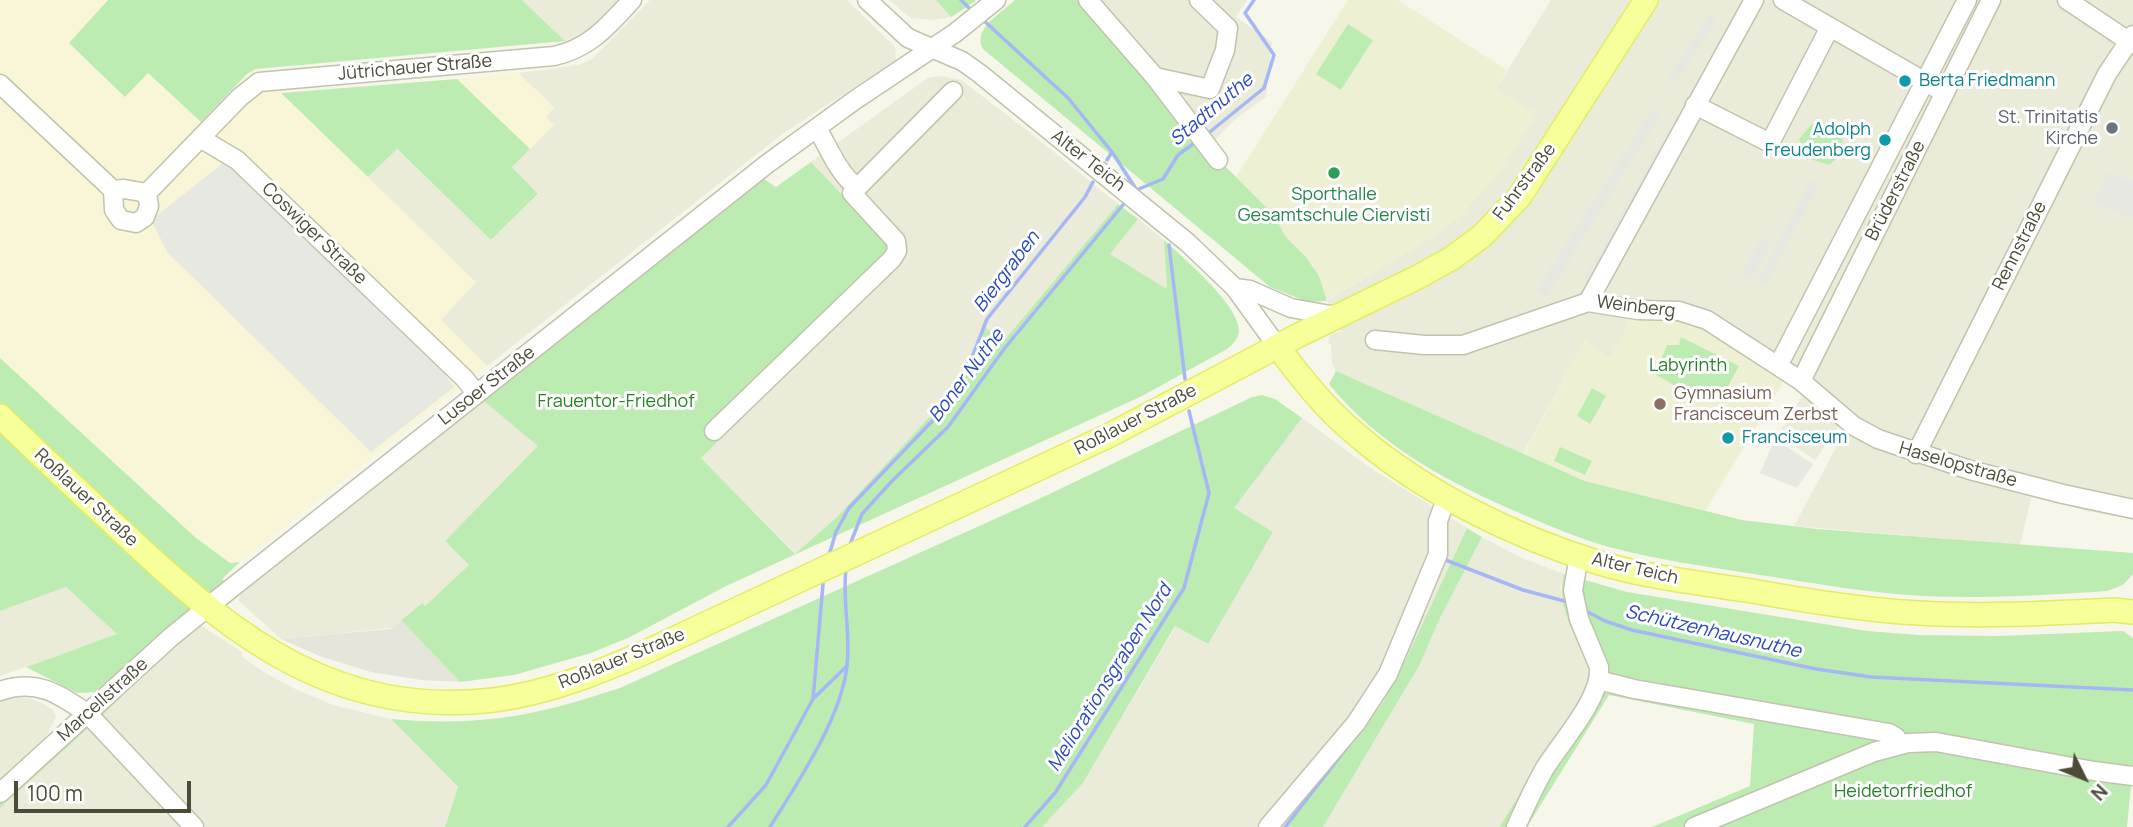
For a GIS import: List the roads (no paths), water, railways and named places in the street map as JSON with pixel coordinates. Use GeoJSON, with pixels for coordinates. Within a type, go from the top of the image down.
{"type":"FeatureCollection","features":[{"type":"Feature","properties":{"kind":"main road","name":"Fuhrstraße"},"geometry":{"type":"LineString","coordinates":[[1278,346],[1418,277],[1452,258],[1482,236],[1508,210],[1554,145],[1646,0]]}},
{"type":"Feature","properties":{"kind":"main road","name":"Alter Teich"},"geometry":{"type":"LineString","coordinates":[[1278,346],[1311,390],[1349,429],[1389,460],[1447,496],[1504,526],[1579,556],[1654,575],[1869,609],[1920,614],[2114,610],[2133,612]]}},
{"type":"Feature","properties":{"kind":"main road","name":"Roßlauer Straße"},"geometry":{"type":"LineString","coordinates":[[0,416],[179,586],[274,655],[339,685],[391,698],[469,702],[516,696],[598,672],[689,633],[1110,435],[1278,346]]}},
{"type":"Feature","properties":{"kind":"street","name":"Jütrichauer Straße"},"geometry":{"type":"LineString","coordinates":[[200,138],[250,87],[259,82],[569,53],[600,35],[632,0]]}},
{"type":"Feature","properties":{"kind":"street","name":"Alter Teich"},"geometry":{"type":"LineString","coordinates":[[867,0],[900,32],[931,50],[973,68],[1143,204],[1235,288],[1278,346]]}},
{"type":"Feature","properties":{"kind":"street"},"geometry":{"type":"LineString","coordinates":[[1088,0],[1155,77],[1218,160]]}},
{"type":"Feature","properties":{"kind":"street"},"geometry":{"type":"LineString","coordinates":[[1155,77],[1210,89],[1225,50],[1228,29],[1199,0]]}},
{"type":"Feature","properties":{"kind":"street"},"geometry":{"type":"LineString","coordinates":[[1588,302],[1755,0]]}},
{"type":"Feature","properties":{"kind":"street"},"geometry":{"type":"LineString","coordinates":[[1783,0],[1946,92]]}},
{"type":"Feature","properties":{"kind":"street","name":"Brüderstraße"},"geometry":{"type":"LineString","coordinates":[[1778,366],[1967,0]]}},
{"type":"Feature","properties":{"kind":"street","name":"Brüderstraße"},"geometry":{"type":"LineString","coordinates":[[1801,381],[1991,0]]}},
{"type":"Feature","properties":{"kind":"street"},"geometry":{"type":"LineString","coordinates":[[2067,0],[2132,40]]}},
{"type":"Feature","properties":{"kind":"street","name":"Lusoer Straße"},"geometry":{"type":"LineString","coordinates":[[206,607],[767,164],[931,50],[990,5]]}},
{"type":"Feature","properties":{"kind":"street"},"geometry":{"type":"LineString","coordinates":[[1695,105],[1770,144],[1830,27]]}},
{"type":"Feature","properties":{"kind":"street","name":"Rennstraße"},"geometry":{"type":"LineString","coordinates":[[1916,453],[2107,74],[2132,40]]}},
{"type":"Feature","properties":{"kind":"street"},"geometry":{"type":"LineString","coordinates":[[0,84],[113,190],[138,190],[146,193],[149,199],[148,212],[140,221],[126,223],[117,216],[113,190]]}},
{"type":"Feature","properties":{"kind":"street"},"geometry":{"type":"LineString","coordinates":[[854,190],[953,90]]}},
{"type":"Feature","properties":{"kind":"street"},"geometry":{"type":"LineString","coordinates":[[714,432],[892,259],[897,251],[896,241],[836,166],[817,128]]}},
{"type":"Feature","properties":{"kind":"street"},"geometry":{"type":"LineString","coordinates":[[146,193],[200,138]]}},
{"type":"Feature","properties":{"kind":"street","name":"Coswiger Straße"},"geometry":{"type":"LineString","coordinates":[[200,138],[237,160],[459,373],[477,394]]}},
{"type":"Feature","properties":{"kind":"street","name":"Alter Teich"},"geometry":{"type":"LineString","coordinates":[[1235,288],[1250,290],[1291,308],[1336,316]]}},
{"type":"Feature","properties":{"kind":"street","name":"Weinberg"},"geometry":{"type":"LineString","coordinates":[[1376,340],[1423,345],[1463,345],[1588,302],[1638,310],[1679,311],[1706,320],[1801,381]]}},
{"type":"Feature","properties":{"kind":"street","name":"Haselopstraße"},"geometry":{"type":"LineString","coordinates":[[1801,381],[1865,433],[1916,453],[2063,494],[2133,509]]}},
{"type":"Feature","properties":{"kind":"street"},"geometry":{"type":"LineString","coordinates":[[1268,827],[1356,723],[1388,674],[1438,554],[1438,521],[1447,496]]}},
{"type":"Feature","properties":{"kind":"street"},"geometry":{"type":"LineString","coordinates":[[1516,827],[1545,768],[1584,709],[1598,680],[1599,667],[1579,619],[1575,598],[1574,584],[1579,556]]}},
{"type":"Feature","properties":{"kind":"street","name":"Marcellstraße"},"geometry":{"type":"LineString","coordinates":[[0,793],[206,607]]}},
{"type":"Feature","properties":{"kind":"street"},"geometry":{"type":"LineString","coordinates":[[1598,680],[1634,689],[1889,733],[1896,737],[1899,745]]}},
{"type":"Feature","properties":{"kind":"street"},"geometry":{"type":"LineString","coordinates":[[0,691],[26,685],[38,687],[88,714],[194,827]]}},
{"type":"Feature","properties":{"kind":"street"},"geometry":{"type":"LineString","coordinates":[[1694,827],[1874,752],[1917,742],[2133,776]]}},
{"type":"Feature","properties":{"kind":"waterway","name":"Boner Nuthe"},"geometry":{"type":"LineString","coordinates":[[961,0],[972,11]]}},
{"type":"Feature","properties":{"kind":"waterway","name":"Stadtnuthe"},"geometry":{"type":"LineString","coordinates":[[1206,135],[1264,88],[1274,55],[1245,13],[1254,0]]}},
{"type":"Feature","properties":{"kind":"waterway","name":"Boner Nuthe"},"geometry":{"type":"LineString","coordinates":[[981,18],[1068,98],[1112,152],[1136,189]]}},
{"type":"Feature","properties":{"kind":"waterway","name":"Stadtnuthe"},"geometry":{"type":"LineString","coordinates":[[1134,191],[1163,179],[1178,155],[1197,141]]}},
{"type":"Feature","properties":{"kind":"waterway","name":"Biergraben"},"geometry":{"type":"LineString","coordinates":[[1107,160],[1112,152]]}},
{"type":"Feature","properties":{"kind":"waterway","name":"Biergraben"},"geometry":{"type":"LineString","coordinates":[[830,552],[836,532],[849,508],[937,416],[973,355],[987,319],[1085,197],[1093,182]]}},
{"type":"Feature","properties":{"kind":"waterway","name":"Boner Nuthe"},"geometry":{"type":"LineString","coordinates":[[849,547],[862,514],[948,427],[1004,349],[1127,200]]}},
{"type":"Feature","properties":{"kind":"waterway","name":"Meliorationsgraben Nord"},"geometry":{"type":"LineString","coordinates":[[1169,245],[1185,379]]}},
{"type":"Feature","properties":{"kind":"waterway","name":"Meliorationsgraben Nord"},"geometry":{"type":"LineString","coordinates":[[1025,827],[1055,793],[1184,588],[1209,493],[1189,411]]}},
{"type":"Feature","properties":{"kind":"waterway","name":"Schützenhausnuthe"},"geometry":{"type":"LineString","coordinates":[[1443,559],[1523,590],[1568,602]]}},
{"type":"Feature","properties":{"kind":"waterway","name":"Boner Nuthe"},"geometry":{"type":"LineString","coordinates":[[770,827],[817,749],[843,686],[848,654],[846,568]]}},
{"type":"Feature","properties":{"kind":"waterway","name":"Biergraben"},"geometry":{"type":"LineString","coordinates":[[728,827],[766,785],[813,699],[823,584]]}},
{"type":"Feature","properties":{"kind":"waterway","name":"Schützenhausnuthe"},"geometry":{"type":"LineString","coordinates":[[1584,610],[1632,630],[1816,669],[1871,677],[2133,690]]}},
{"type":"Feature","properties":{"kind":"waterway","name":"Schützenhausnuthe"},"geometry":{"type":"LineString","coordinates":[[1406,653],[1422,615]]}},
{"type":"Feature","properties":{"kind":"waterway"},"geometry":{"type":"LineString","coordinates":[[815,697],[847,666]]}},
{"type":"Feature","properties":{"kind":"waterway","name":"Schützenhausnuthe"},"geometry":{"type":"LineString","coordinates":[[1366,723],[1383,697]]}},
{"type":"Feature","properties":{"kind":"waterway","name":"Schützenhausnuthe"},"geometry":{"type":"LineString","coordinates":[[1285,827],[1349,745]]}},
{"type":"Feature","properties":{"kind":"place","name":"Berta Friedmann"},"geometry":{"type":"Point","coordinates":[1905,81]}},
{"type":"Feature","properties":{"kind":"place","name":"St. Trinitatis Kirche"},"geometry":{"type":"Point","coordinates":[2112,128]}},
{"type":"Feature","properties":{"kind":"place","name":"Adolph Freudenberg"},"geometry":{"type":"Point","coordinates":[1885,140]}},
{"type":"Feature","properties":{"kind":"place","name":"Sporthalle Gesamtschule Ciervisti"},"geometry":{"type":"Point","coordinates":[1334,173]}},
{"type":"Feature","properties":{"kind":"place","name":"Gymnasium Francisceum Zerbst"},"geometry":{"type":"Point","coordinates":[1660,404]}},
{"type":"Feature","properties":{"kind":"place","name":"Francisceum"},"geometry":{"type":"Point","coordinates":[1728,438]}},
{"type":"Feature","properties":{"kind":"park label","name":"Labyrinth"},"geometry":{"type":"Point","coordinates":[1688,366]}},
{"type":"Feature","properties":{"kind":"park label","name":"Frauentor-Friedhof"},"geometry":{"type":"Point","coordinates":[616,402]}},
{"type":"Feature","properties":{"kind":"park label","name":"Heidetorfriedhof"},"geometry":{"type":"Point","coordinates":[1903,792]}}]}
